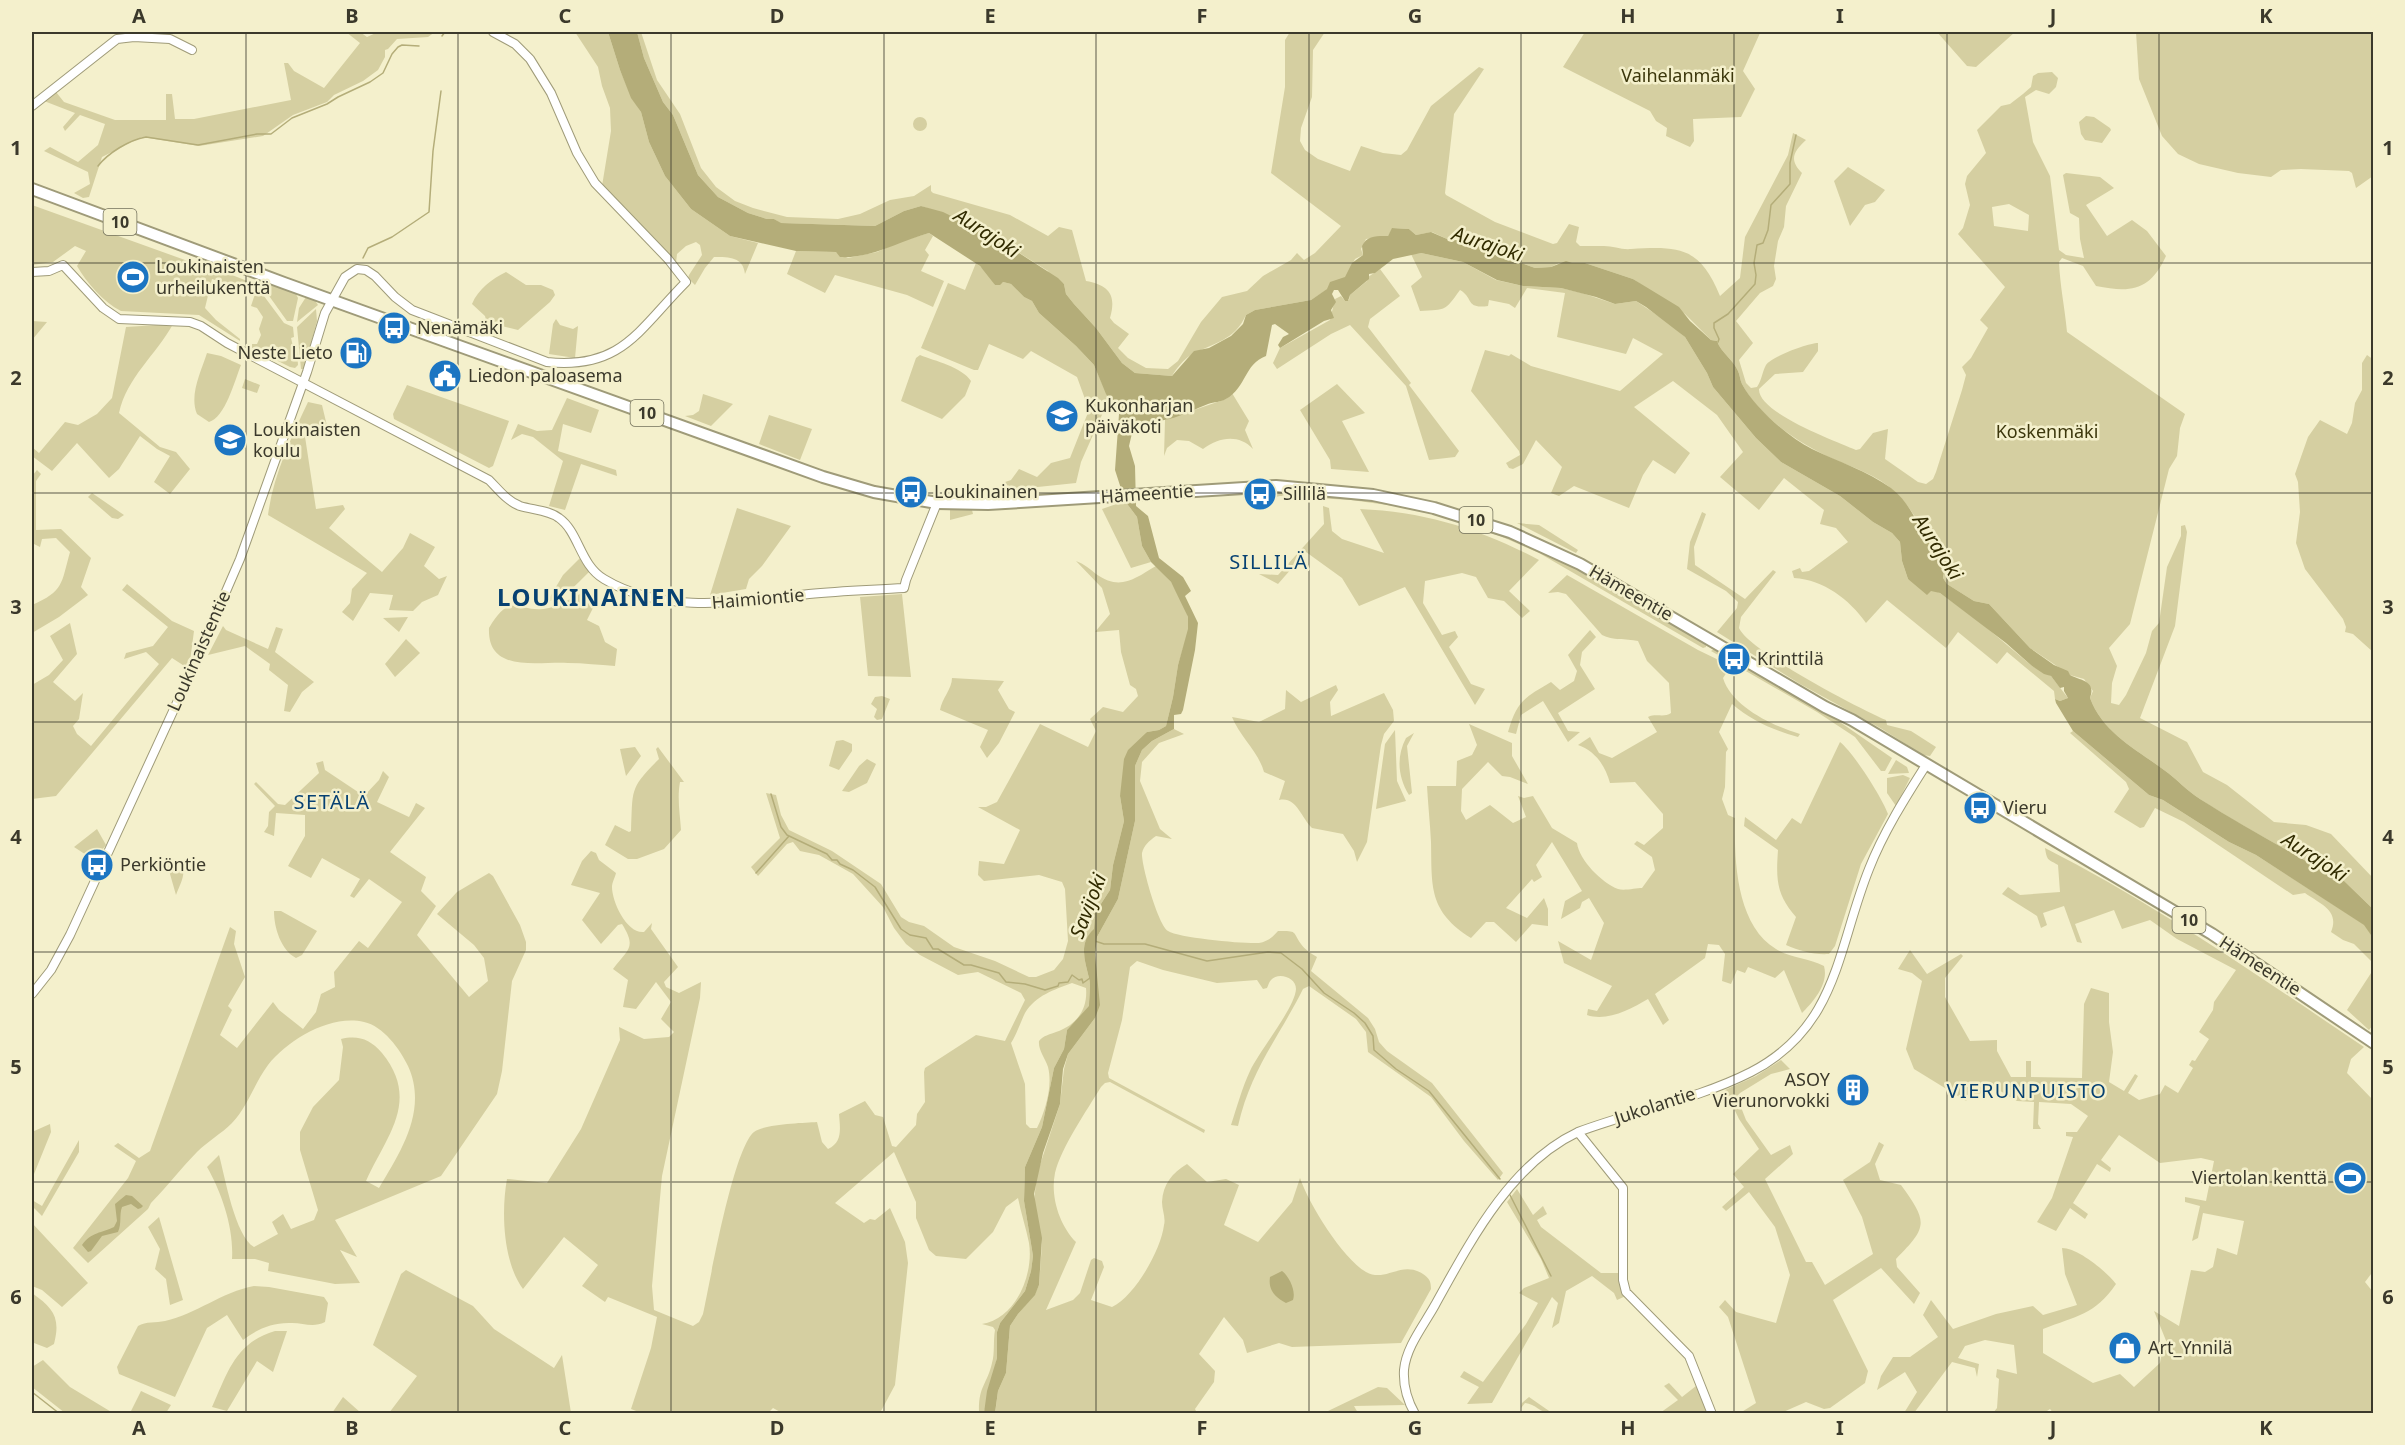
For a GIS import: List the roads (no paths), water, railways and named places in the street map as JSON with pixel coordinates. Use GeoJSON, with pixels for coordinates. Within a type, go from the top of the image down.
{"type":"FeatureCollection","features":[{"type":"Feature","properties":{"kind":"highway","name":"Hämeentie"},"geometry":{"type":"LineString","coordinates":[[32,189],[234,263],[254,267],[423,328],[446,340],[849,485],[882,494],[937,503],[988,504],[1248,487],[1308,488],[1372,495],[1461,515],[1519,536],[1580,564],[1825,707],[1852,720],[1924,767],[2212,934],[2373,1043]]}},
{"type":"Feature","properties":{"kind":"street","name":"Loukinaistentie"},"geometry":{"type":"LineString","coordinates":[[32,994],[51,970],[70,935],[192,670],[240,559],[303,383],[319,330],[333,297],[348,273],[357,269],[366,270],[402,303],[429,318],[547,362],[567,364],[599,359],[624,347],[686,282],[662,252],[605,196],[595,183],[577,153],[551,93],[530,59],[515,44],[493,32]]}},
{"type":"Feature","properties":{"kind":"street"},"geometry":{"type":"LineString","coordinates":[[32,106],[117,39],[134,37],[170,39],[192,50]]}},
{"type":"Feature","properties":{"kind":"street"},"geometry":{"type":"LineString","coordinates":[[32,272],[49,271],[63,265],[103,308],[119,319],[195,324],[303,383]]}},
{"type":"Feature","properties":{"kind":"street","name":"Haimiontie"},"geometry":{"type":"LineString","coordinates":[[303,383],[489,480],[513,502],[558,517],[564,522],[585,560],[596,573],[621,588],[663,600],[707,604],[904,588],[937,503]]}},
{"type":"Feature","properties":{"kind":"street","name":"Jukolantie"},"geometry":{"type":"LineString","coordinates":[[1415,1413],[1404,1386],[1406,1359],[1447,1280],[1475,1235],[1514,1182],[1549,1149],[1578,1132],[1731,1081],[1769,1061],[1797,1037],[1820,1008],[1842,956],[1872,861],[1924,767]]}},
{"type":"Feature","properties":{"kind":"street"},"geometry":{"type":"LineString","coordinates":[[1578,1132],[1623,1188],[1623,1280],[1626,1292],[1689,1356],[1712,1413]]}},
{"type":"Feature","properties":{"kind":"waterway"},"geometry":{"type":"LineString","coordinates":[[442,36],[445,32]]}},
{"type":"Feature","properties":{"kind":"waterway"},"geometry":{"type":"LineString","coordinates":[[98,166],[119,148],[146,137],[198,145],[257,134],[271,134],[292,118],[327,104],[370,82],[383,73],[398,47],[402,45],[419,46]]}},
{"type":"Feature","properties":{"kind":"waterway"},"geometry":{"type":"LineString","coordinates":[[363,258],[368,248],[392,237],[429,212],[433,151],[441,91]]}},
{"type":"Feature","properties":{"kind":"waterway"},"geometry":{"type":"LineString","coordinates":[[1718,342],[1714,323],[1728,314],[1755,284],[1754,263],[1757,245],[1763,243],[1768,230],[1771,205],[1790,184],[1790,163],[1796,135]]}},
{"type":"Feature","properties":{"kind":"waterway"},"geometry":{"type":"LineString","coordinates":[[771,794],[781,827],[787,835],[827,854],[832,860],[837,860],[840,864],[853,870],[875,887],[901,929],[910,935],[926,938],[933,949],[938,949],[964,965],[999,973],[1006,982],[1025,984],[1045,990],[1058,986],[1059,983],[1068,982],[1072,975],[1079,980],[1082,979],[1083,983],[1090,978]]}},
{"type":"Feature","properties":{"kind":"waterway"},"geometry":{"type":"LineString","coordinates":[[756,873],[789,836]]}},
{"type":"Feature","properties":{"kind":"waterway","name":"Savijoki"},"geometry":{"type":"LineString","coordinates":[[1095,941],[1104,944],[1145,944],[1207,961],[1268,952],[1281,953],[1302,969],[1324,993],[1365,1023],[1373,1036],[1374,1050],[1396,1069],[1429,1091],[1500,1179]]}},
{"type":"Feature","properties":{"kind":"waterway"},"geometry":{"type":"LineString","coordinates":[[1510,1195],[1551,1276]]}},
{"type":"Feature","properties":{"kind":"waterway"},"geometry":{"type":"LineString","coordinates":[[32,1392],[60,1414]]}},
{"type":"Feature","properties":{"kind":"place","name":"Loukinaisten urheilukenttä"},"geometry":{"type":"Point","coordinates":[133,277]}},
{"type":"Feature","properties":{"kind":"place","name":"Nenämäki"},"geometry":{"type":"Point","coordinates":[394,328]}},
{"type":"Feature","properties":{"kind":"place","name":"Neste Lieto"},"geometry":{"type":"Point","coordinates":[356,353]}},
{"type":"Feature","properties":{"kind":"place","name":"Liedon paloasema"},"geometry":{"type":"Point","coordinates":[445,376]}},
{"type":"Feature","properties":{"kind":"place","name":"Kukonharjan päiväkoti"},"geometry":{"type":"Point","coordinates":[1062,416]}},
{"type":"Feature","properties":{"kind":"place","name":"Loukinaisten koulu"},"geometry":{"type":"Point","coordinates":[230,440]}},
{"type":"Feature","properties":{"kind":"place","name":"Loukinainen"},"geometry":{"type":"Point","coordinates":[911,492]}},
{"type":"Feature","properties":{"kind":"place","name":"Sillilä"},"geometry":{"type":"Point","coordinates":[1260,494]}},
{"type":"Feature","properties":{"kind":"place","name":"Krinttilä"},"geometry":{"type":"Point","coordinates":[1734,659]}},
{"type":"Feature","properties":{"kind":"place","name":"Vieru"},"geometry":{"type":"Point","coordinates":[1980,808]}},
{"type":"Feature","properties":{"kind":"place","name":"Perkiöntie"},"geometry":{"type":"Point","coordinates":[97,865]}},
{"type":"Feature","properties":{"kind":"place","name":"ASOY Vierunorvokki"},"geometry":{"type":"Point","coordinates":[1853,1090]}},
{"type":"Feature","properties":{"kind":"place","name":"Viertolan kenttä"},"geometry":{"type":"Point","coordinates":[2350,1178]}},
{"type":"Feature","properties":{"kind":"place","name":"Art_Ynnilä"},"geometry":{"type":"Point","coordinates":[2125,1348]}},
{"type":"Feature","properties":{"kind":"district","name":"SILLILÄ"},"geometry":{"type":"Point","coordinates":[1269,562]}},
{"type":"Feature","properties":{"kind":"district","name":"LOUKINAINEN"},"geometry":{"type":"Point","coordinates":[592,598]}},
{"type":"Feature","properties":{"kind":"district","name":"SETÄLÄ"},"geometry":{"type":"Point","coordinates":[332,802]}},
{"type":"Feature","properties":{"kind":"district","name":"VIERUNPUISTO"},"geometry":{"type":"Point","coordinates":[2027,1091]}},
{"type":"Feature","properties":{"kind":"park label","name":"Vaihelanmäki"},"geometry":{"type":"Point","coordinates":[1678,76]}},
{"type":"Feature","properties":{"kind":"park label","name":"Koskenmäki"},"geometry":{"type":"Point","coordinates":[2047,432]}},
{"type":"Feature","properties":{"kind":"water label","name":"Aurajoki"},"geometry":{"type":"Point","coordinates":[987,233]}},
{"type":"Feature","properties":{"kind":"water label","name":"Aurajoki"},"geometry":{"type":"Point","coordinates":[1488,244]}},
{"type":"Feature","properties":{"kind":"water label","name":"Aurajoki"},"geometry":{"type":"Point","coordinates":[1938,547]}},
{"type":"Feature","properties":{"kind":"water label","name":"Aurajoki"},"geometry":{"type":"Point","coordinates":[2315,857]}}]}
